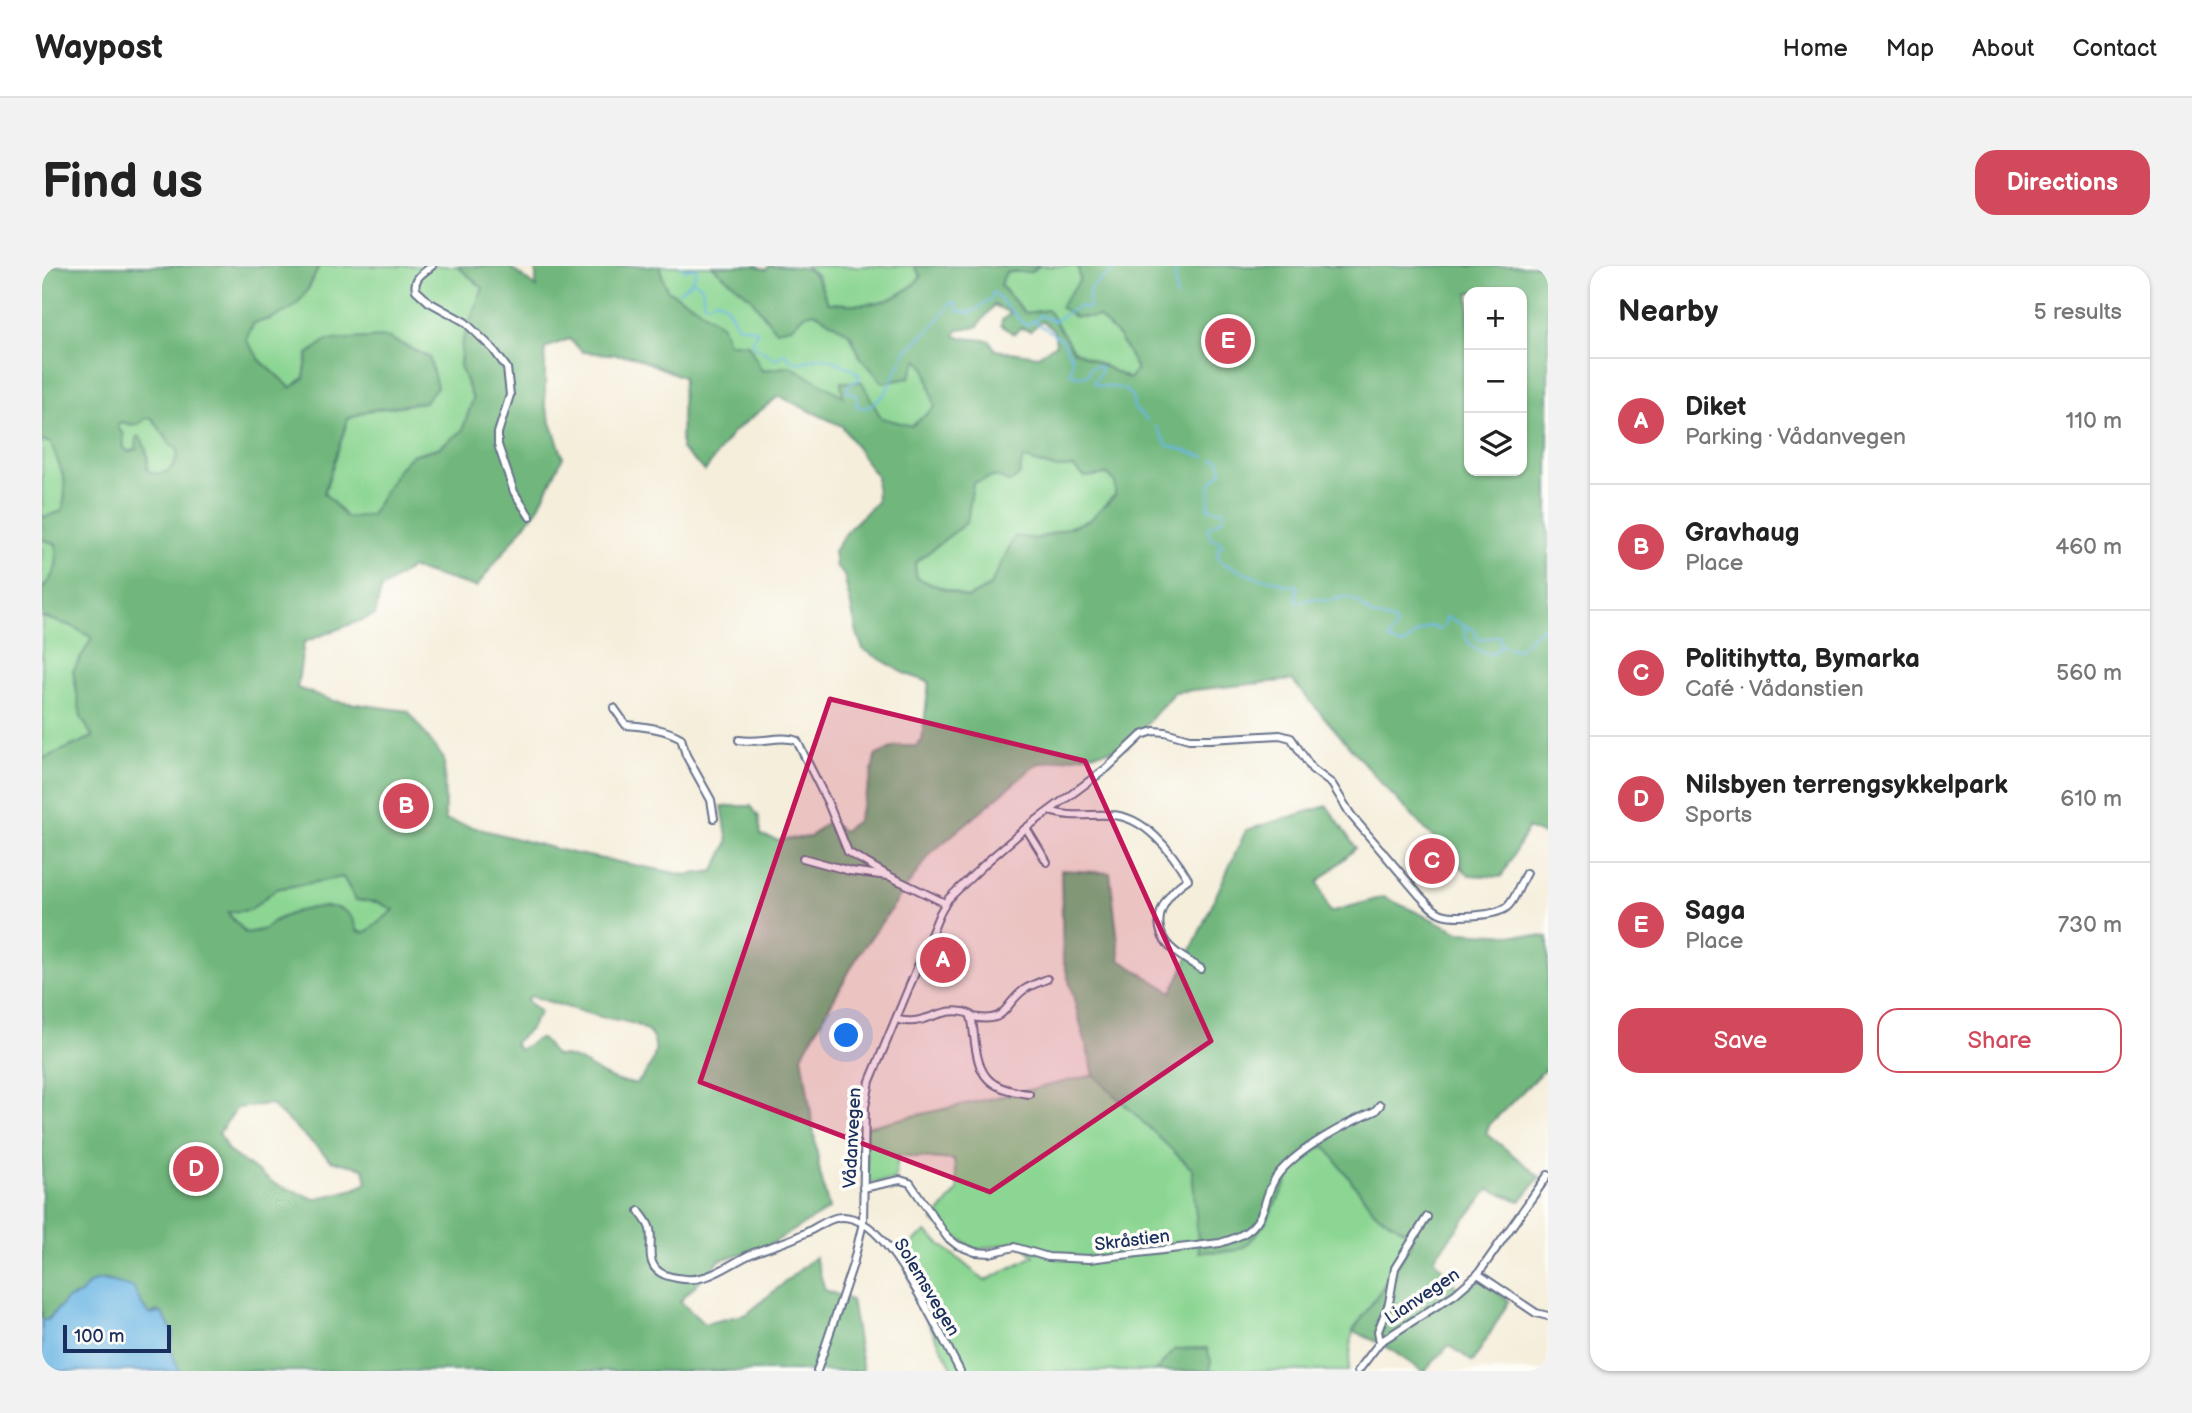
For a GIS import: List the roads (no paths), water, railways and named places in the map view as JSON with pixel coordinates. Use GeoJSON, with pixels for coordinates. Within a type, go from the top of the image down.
{"type":"FeatureCollection","features":[{"type":"Feature","properties":{"kind":"street"},"geometry":{"type":"LineString","coordinates":[[432,266],[418,277],[416,290],[429,302],[466,322],[494,349],[507,368],[510,395],[498,433],[498,445],[512,488],[530,517]]}},
{"type":"Feature","properties":{"kind":"street"},"geometry":{"type":"LineString","coordinates":[[614,708],[626,725],[653,728],[681,738],[686,755],[711,800],[714,818]]}},
{"type":"Feature","properties":{"kind":"street","name":"Vådanvegen"},"geometry":{"type":"LineString","coordinates":[[817,1371],[853,1264],[863,1223],[866,1093],[946,902],[1026,828],[1107,768],[1142,735],[1164,732],[1189,739],[1280,735],[1291,738],[1312,769],[1332,784],[1351,815],[1420,896],[1433,909],[1444,915],[1471,916],[1504,910],[1511,903],[1526,873]]}},
{"type":"Feature","properties":{"kind":"street"},"geometry":{"type":"LineString","coordinates":[[739,740],[757,742],[791,738],[799,742],[828,803],[845,849],[890,876],[946,902]]}},
{"type":"Feature","properties":{"kind":"street"},"geometry":{"type":"LineString","coordinates":[[1050,811],[1075,816],[1121,816],[1135,821],[1162,844],[1188,879],[1171,890],[1165,901],[1160,922],[1162,933],[1173,949],[1201,970]]}},
{"type":"Feature","properties":{"kind":"street"},"geometry":{"type":"LineString","coordinates":[[1026,828],[1047,862]]}},
{"type":"Feature","properties":{"kind":"street"},"geometry":{"type":"LineString","coordinates":[[803,858],[850,871],[890,876]]}},
{"type":"Feature","properties":{"kind":"street"},"geometry":{"type":"LineString","coordinates":[[896,1018],[915,1022],[953,1010],[966,1012],[972,1017],[999,1016],[1006,1012],[1026,989],[1047,979]]}},
{"type":"Feature","properties":{"kind":"street"},"geometry":{"type":"LineString","coordinates":[[972,1017],[976,1051],[984,1074],[1002,1090],[1029,1094]]}},
{"type":"Feature","properties":{"kind":"street","name":"Skråstien"},"geometry":{"type":"LineString","coordinates":[[863,1188],[900,1180],[910,1183],[947,1237],[957,1245],[975,1252],[990,1253],[1014,1247],[1048,1257],[1089,1259],[1220,1243],[1239,1238],[1257,1223],[1273,1181],[1288,1164],[1315,1144],[1375,1111],[1380,1105]]}},
{"type":"Feature","properties":{"kind":"street","name":"Lianvegen"},"geometry":{"type":"LineString","coordinates":[[1358,1371],[1380,1342],[1455,1294],[1478,1273],[1548,1175]]}},
{"type":"Feature","properties":{"kind":"street"},"geometry":{"type":"LineString","coordinates":[[639,1211],[649,1226],[651,1256],[655,1268],[664,1275],[691,1280],[713,1275],[748,1255],[803,1234],[831,1217],[863,1223]]}},
{"type":"Feature","properties":{"kind":"street"},"geometry":{"type":"LineString","coordinates":[[1380,1342],[1378,1331],[1389,1303],[1395,1268],[1427,1217]]}},
{"type":"Feature","properties":{"kind":"street","name":"Solemsvegen"},"geometry":{"type":"LineString","coordinates":[[863,1223],[877,1234],[906,1274],[960,1371]]}},
{"type":"Feature","properties":{"kind":"street"},"geometry":{"type":"LineString","coordinates":[[1478,1273],[1536,1313],[1548,1316]]}},
{"type":"Feature","properties":{"kind":"water"},"geometry":{"type":"Polygon","coordinates":[[[98,1280],[133,1287],[143,1307],[150,1314],[162,1313],[173,1332],[170,1347],[179,1371],[42,1371],[42,1320],[48,1320],[67,1299],[81,1294],[89,1284],[98,1280]]]}},
{"type":"Feature","properties":{"kind":"waterway"},"geometry":{"type":"LineString","coordinates":[[682,266],[684,270],[695,267],[697,271],[692,280],[702,286],[704,303],[709,304],[715,300],[724,303],[737,325],[755,329],[757,332],[753,345],[776,360],[784,353],[800,363],[825,358],[858,373],[860,379],[849,384],[847,391],[857,395],[857,406],[870,406],[885,394],[906,351],[934,325],[951,302],[956,303],[958,311],[971,313],[990,300],[993,292],[1025,325],[1034,321],[1062,340],[1073,359],[1070,373],[1076,376],[1088,375],[1091,367],[1100,366],[1101,372],[1094,382],[1097,385],[1124,389],[1132,397],[1134,408],[1147,420]]}},
{"type":"Feature","properties":{"kind":"waterway"},"geometry":{"type":"LineString","coordinates":[[1034,321],[1040,315],[1054,321],[1079,306],[1086,309],[1089,307],[1092,286],[1120,266]]}},
{"type":"Feature","properties":{"kind":"waterway"},"geometry":{"type":"LineString","coordinates":[[1175,266],[1176,298]]}},
{"type":"Feature","properties":{"kind":"waterway"},"geometry":{"type":"LineString","coordinates":[[679,292],[692,281]]}},
{"type":"Feature","properties":{"kind":"waterway"},"geometry":{"type":"LineString","coordinates":[[1156,426],[1167,445],[1205,457]]}},
{"type":"Feature","properties":{"kind":"waterway"},"geometry":{"type":"LineString","coordinates":[[1213,459],[1219,460],[1222,471],[1211,482],[1208,508],[1224,511],[1223,518],[1207,529],[1211,539],[1220,542],[1222,546],[1217,550],[1220,562],[1257,578],[1275,580],[1288,586],[1295,584],[1298,588],[1295,599],[1298,602],[1345,597],[1356,600],[1372,615],[1393,621],[1397,627],[1389,637],[1395,643],[1404,645],[1417,633],[1431,626],[1439,630],[1444,627],[1446,617],[1474,630],[1478,640],[1499,636],[1501,645],[1517,650],[1539,630],[1548,626]]}},
{"type":"Feature","properties":{"kind":"waterway"},"geometry":{"type":"LineString","coordinates":[[1464,626],[1466,638],[1477,649],[1493,654],[1500,646]]}},
{"type":"Feature","properties":{"kind":"place","name":"Saga"},"geometry":{"type":"Point","coordinates":[1228,341]}},
{"type":"Feature","properties":{"kind":"place","name":"Gravhaug"},"geometry":{"type":"Point","coordinates":[406,806]}},
{"type":"Feature","properties":{"kind":"place","name":"Politihytta, Bymarka"},"geometry":{"type":"Point","coordinates":[1432,861]}},
{"type":"Feature","properties":{"kind":"place","name":"Diket"},"geometry":{"type":"Point","coordinates":[943,960]}},
{"type":"Feature","properties":{"kind":"place","name":"Nilsbyen terrengsykkelpark"},"geometry":{"type":"Point","coordinates":[196,1169]}}]}
